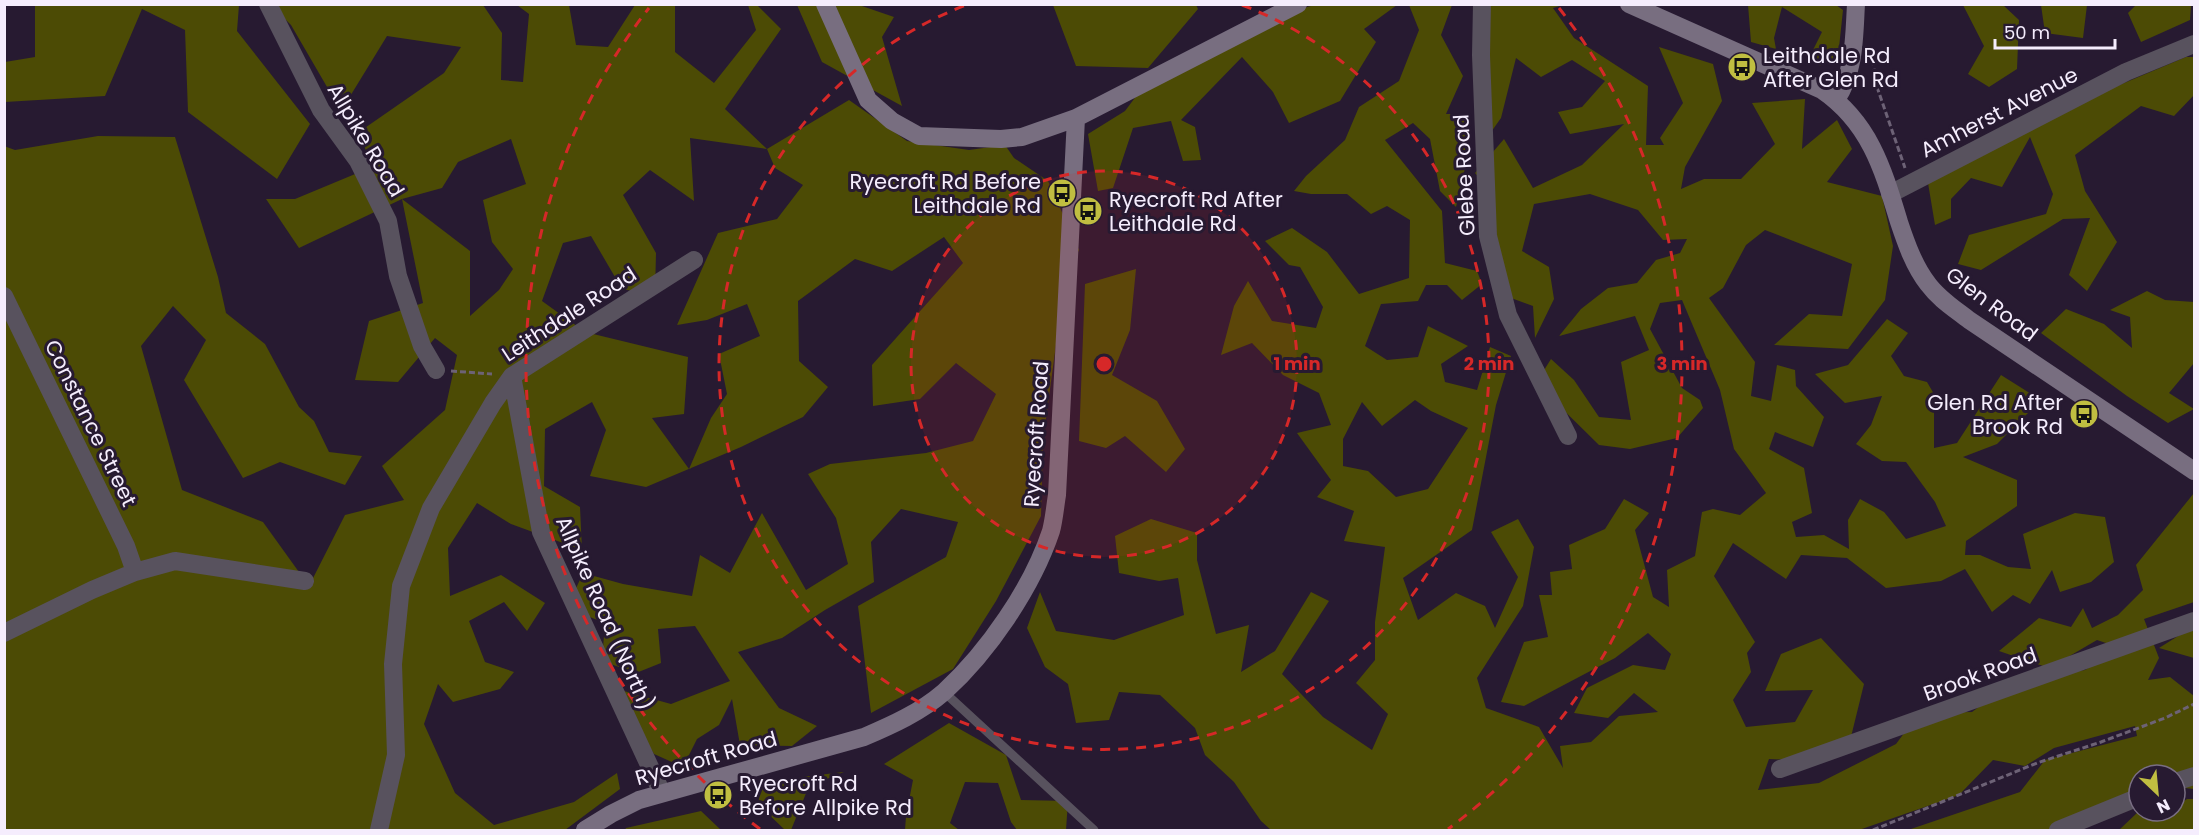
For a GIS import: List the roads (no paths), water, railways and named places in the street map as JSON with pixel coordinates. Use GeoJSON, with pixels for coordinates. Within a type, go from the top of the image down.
{"type":"FeatureCollection","features":[{"type":"Feature","properties":{"kind":"street","name":"Allpike Road"},"geometry":{"type":"LineString","coordinates":[[268,4],[321,110],[358,161],[388,221],[399,276],[422,346],[436,370]]}},
{"type":"Feature","properties":{"kind":"street"},"geometry":{"type":"LineString","coordinates":[[825,4],[868,100],[892,121],[919,136],[1012,138],[1044,130],[1076,118],[1298,4]]}},
{"type":"Feature","properties":{"kind":"street","name":"Glebe Road"},"geometry":{"type":"LineString","coordinates":[[1482,4],[1481,55],[1488,236],[1508,315],[1568,436]]}},
{"type":"Feature","properties":{"kind":"street"},"geometry":{"type":"LineString","coordinates":[[1629,4],[1822,90],[1836,100],[1848,75],[1853,56],[1856,4]]}},
{"type":"Feature","properties":{"kind":"street","name":"Amherst Avenue"},"geometry":{"type":"LineString","coordinates":[[1890,194],[2126,72],[2194,44]]}},
{"type":"Feature","properties":{"kind":"street","name":"Glen Road"},"geometry":{"type":"LineString","coordinates":[[1836,100],[1859,124],[1870,143],[1881,165],[1912,258],[1928,285],[1941,299],[2194,471]]}},
{"type":"Feature","properties":{"kind":"street","name":"Ryecroft Road"},"geometry":{"type":"LineString","coordinates":[[585,831],[611,814],[662,793],[864,737],[919,710],[944,692],[990,641],[1042,555],[1052,529],[1057,495],[1076,118]]}},
{"type":"Feature","properties":{"kind":"street","name":"Leithdale Road"},"geometry":{"type":"LineString","coordinates":[[379,831],[396,754],[393,664],[401,586],[430,507],[512,376],[694,260]]}},
{"type":"Feature","properties":{"kind":"street","name":"Constance Street"},"geometry":{"type":"LineString","coordinates":[[4,296],[126,546],[135,572]]}},
{"type":"Feature","properties":{"kind":"street","name":"Allpike Road (North)"},"geometry":{"type":"LineString","coordinates":[[512,376],[541,532],[662,793]]}},
{"type":"Feature","properties":{"kind":"street"},"geometry":{"type":"LineString","coordinates":[[4,633],[92,590],[135,572],[175,561],[305,582]]}},
{"type":"Feature","properties":{"kind":"street","name":"Brook Road"},"geometry":{"type":"LineString","coordinates":[[1780,769],[2194,621]]}},
{"type":"Feature","properties":{"kind":"street"},"geometry":{"type":"LineString","coordinates":[[2058,831],[2127,802]]}},
{"type":"Feature","properties":{"kind":"lane"},"geometry":{"type":"LineString","coordinates":[[944,692],[1094,831]]}},
{"type":"Feature","properties":{"kind":"place","name":"Leithdale Rd After Glen Rd"},"geometry":{"type":"Point","coordinates":[1742,67]}},
{"type":"Feature","properties":{"kind":"place","name":"Ryecroft Rd Before Leithdale Rd"},"geometry":{"type":"Point","coordinates":[1062,193]}},
{"type":"Feature","properties":{"kind":"place","name":"Ryecroft Rd After Leithdale Rd"},"geometry":{"type":"Point","coordinates":[1088,211]}},
{"type":"Feature","properties":{"kind":"place","name":"Glen Rd After Brook Rd"},"geometry":{"type":"Point","coordinates":[2084,414]}},
{"type":"Feature","properties":{"kind":"place","name":"Ryecroft Rd Before Allpike Rd"},"geometry":{"type":"Point","coordinates":[718,795]}}]}
